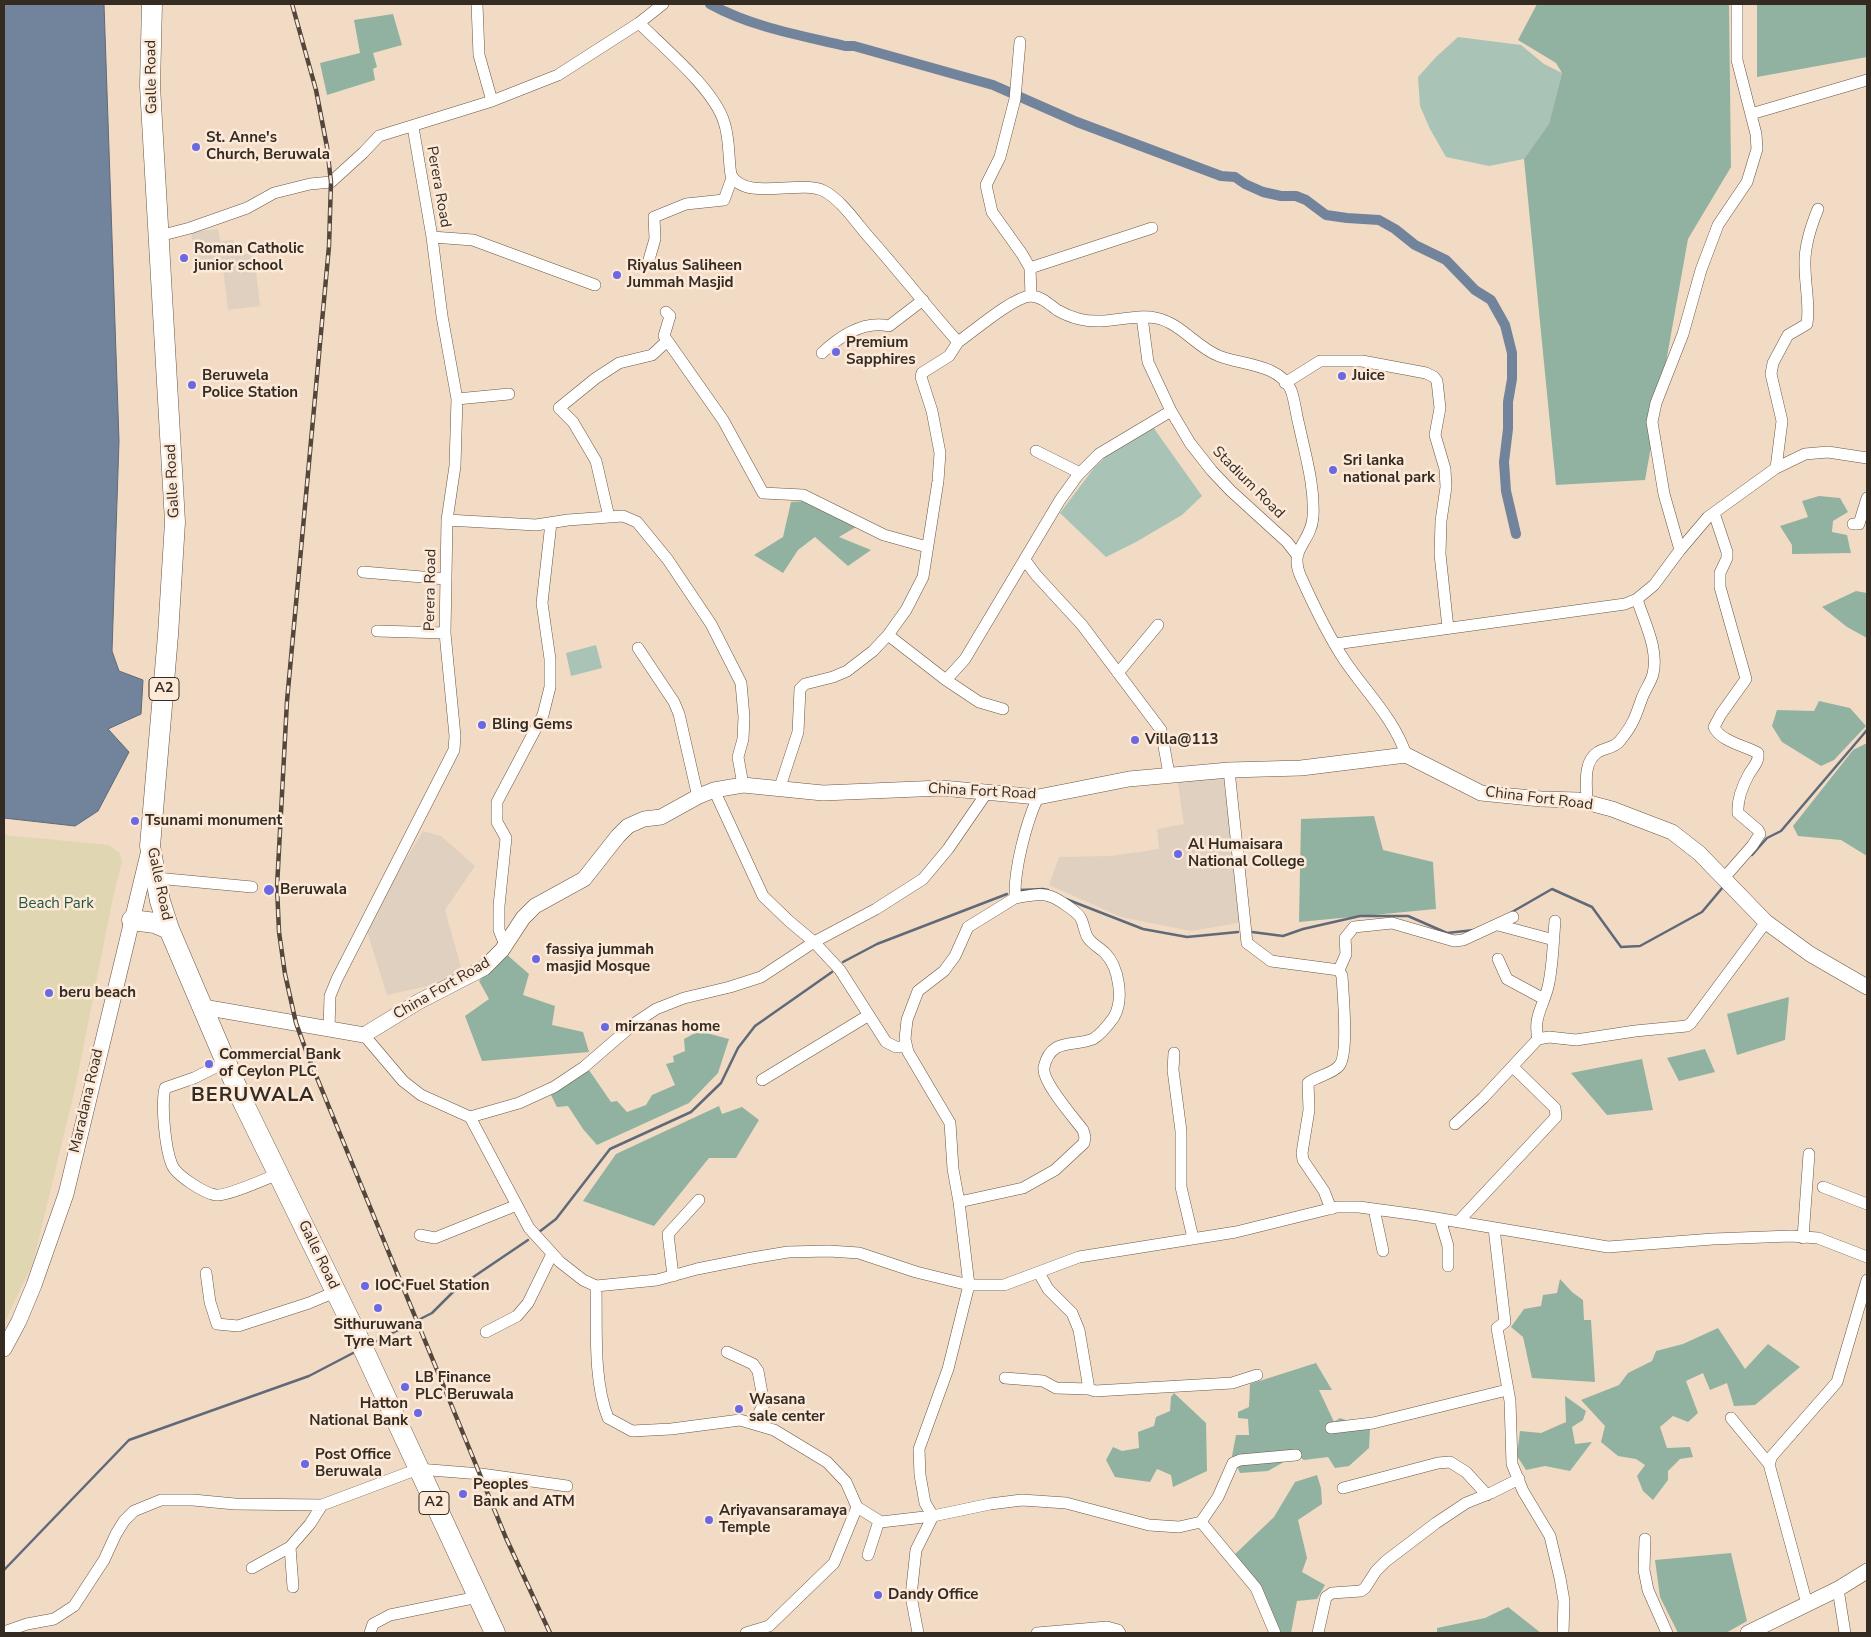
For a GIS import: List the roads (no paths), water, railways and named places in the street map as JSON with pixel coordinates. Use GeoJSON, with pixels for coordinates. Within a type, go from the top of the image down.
{"type":"FeatureCollection","features":[{"type":"Feature","properties":{"kind":"highway","name":"Galle Road"},"geometry":{"type":"LineString","coordinates":[[152,4],[150,86],[175,522],[168,635],[150,846],[160,901],[169,929],[226,1062],[495,1633]]}},
{"type":"Feature","properties":{"kind":"highway"},"geometry":{"type":"LineString","coordinates":[[132,920],[156,923],[169,929]]}},
{"type":"Feature","properties":{"kind":"street"},"geometry":{"type":"LineString","coordinates":[[477,4],[479,55],[492,101]]}},
{"type":"Feature","properties":{"kind":"street"},"geometry":{"type":"LineString","coordinates":[[159,236],[190,228],[247,208],[274,193],[310,184],[330,182],[379,136],[492,101],[558,74],[639,23],[663,4]]}},
{"type":"Feature","properties":{"kind":"street"},"geometry":{"type":"LineString","coordinates":[[1680,550],[1664,494],[1652,422],[1656,403],[1683,334],[1701,270],[1718,225],[1747,182],[1757,149],[1756,134],[1737,60],[1737,4]]}},
{"type":"Feature","properties":{"kind":"street"},"geometry":{"type":"LineString","coordinates":[[639,23],[688,71],[718,108],[727,134],[732,178],[724,200],[686,204],[654,217],[656,239],[648,263]]}},
{"type":"Feature","properties":{"kind":"street"},"geometry":{"type":"LineString","coordinates":[[1020,42],[1016,95],[1000,157],[986,185],[992,212],[1030,268],[1031,296]]}},
{"type":"Feature","properties":{"kind":"street"},"geometry":{"type":"LineString","coordinates":[[1751,114],[1867,80]]}},
{"type":"Feature","properties":{"kind":"street","name":"Perera Road"},"geometry":{"type":"LineString","coordinates":[[329,1029],[330,996],[337,979],[454,750],[455,736],[445,633],[447,520],[455,466],[457,399],[442,316],[432,237],[413,127]]}},
{"type":"Feature","properties":{"kind":"street"},"geometry":{"type":"LineString","coordinates":[[732,178],[738,184],[753,188],[806,187],[817,188],[827,193],[854,220],[958,342]]}},
{"type":"Feature","properties":{"kind":"street"},"geometry":{"type":"LineString","coordinates":[[1776,468],[1782,421],[1771,374],[1776,355],[1788,335],[1807,324],[1809,310],[1805,264],[1807,243],[1818,209]]}},
{"type":"Feature","properties":{"kind":"street"},"geometry":{"type":"LineString","coordinates":[[1030,268],[1152,228]]}},
{"type":"Feature","properties":{"kind":"street"},"geometry":{"type":"LineString","coordinates":[[432,237],[473,240],[595,285]]}},
{"type":"Feature","properties":{"kind":"street"},"geometry":{"type":"LineString","coordinates":[[779,790],[798,732],[800,689],[805,684],[833,677],[847,671],[864,659],[888,635],[906,610],[923,577],[938,481],[940,453],[932,411],[921,377],[922,373],[950,356],[958,342],[1009,305],[1031,296],[1041,298],[1067,315],[1090,321],[1142,317],[1155,318],[1166,322],[1214,354],[1265,369],[1285,383],[1291,391],[1303,445],[1313,512],[1311,528],[1297,555],[1300,574],[1344,660],[1400,736],[1406,755]]}},
{"type":"Feature","properties":{"kind":"street"},"geometry":{"type":"LineString","coordinates":[[822,353],[845,335],[863,326],[877,324],[889,326],[923,300]]}},
{"type":"Feature","properties":{"kind":"street"},"geometry":{"type":"LineString","coordinates":[[666,312],[670,316],[664,336],[723,420],[763,493],[803,495],[884,535],[927,547]]}},
{"type":"Feature","properties":{"kind":"street","name":"Stadium Road"},"geometry":{"type":"LineString","coordinates":[[1142,317],[1148,362],[1171,411],[1190,443],[1231,491],[1287,542],[1297,555]]}},
{"type":"Feature","properties":{"kind":"street"},"geometry":{"type":"LineString","coordinates":[[609,517],[596,461],[573,422],[559,408],[596,378],[619,363],[633,364],[652,355],[668,341]]}},
{"type":"Feature","properties":{"kind":"street"},"geometry":{"type":"LineString","coordinates":[[1285,383],[1320,361],[1362,361],[1426,374],[1434,377],[1437,381],[1440,408],[1435,435],[1445,469],[1446,487],[1441,522],[1440,554],[1448,628]]}},
{"type":"Feature","properties":{"kind":"street"},"geometry":{"type":"LineString","coordinates":[[457,399],[509,394]]}},
{"type":"Feature","properties":{"kind":"street"},"geometry":{"type":"LineString","coordinates":[[946,680],[965,659],[1060,500],[1080,473],[1099,454],[1171,411]]}},
{"type":"Feature","properties":{"kind":"street"},"geometry":{"type":"LineString","coordinates":[[1036,450],[1080,473]]}},
{"type":"Feature","properties":{"kind":"street"},"geometry":{"type":"LineString","coordinates":[[1336,644],[1624,604],[1637,599],[1654,585],[1708,517],[1776,468],[1805,454],[1828,452],[1867,458]]}},
{"type":"Feature","properties":{"kind":"street"},"geometry":{"type":"LineString","coordinates":[[1853,524],[1859,524],[1867,498]]}},
{"type":"Feature","properties":{"kind":"street"},"geometry":{"type":"LineString","coordinates":[[1714,513],[1727,552],[1727,558],[1720,573],[1720,587],[1746,679],[1720,714],[1714,727],[1716,731],[1731,741],[1758,753],[1758,760],[1749,774],[1737,809],[1760,834],[1728,882]]}},
{"type":"Feature","properties":{"kind":"street"},"geometry":{"type":"LineString","coordinates":[[447,520],[528,525],[623,516],[638,522],[668,560],[722,643],[742,683],[744,694],[743,739],[738,757],[743,785]]}},
{"type":"Feature","properties":{"kind":"street"},"geometry":{"type":"LineString","coordinates":[[505,944],[499,930],[499,906],[506,838],[497,822],[497,802],[542,715],[550,687],[550,659],[542,602],[551,523]]}},
{"type":"Feature","properties":{"kind":"street"},"geometry":{"type":"LineString","coordinates":[[1024,560],[1082,625],[1161,730],[1169,774]]}},
{"type":"Feature","properties":{"kind":"street"},"geometry":{"type":"LineString","coordinates":[[364,572],[446,579]]}},
{"type":"Feature","properties":{"kind":"street"},"geometry":{"type":"LineString","coordinates":[[1587,802],[1587,772],[1592,758],[1598,753],[1616,745],[1631,728],[1646,686],[1653,674],[1653,648],[1637,599]]}},
{"type":"Feature","properties":{"kind":"street"},"geometry":{"type":"LineString","coordinates":[[1118,673],[1158,625]]}},
{"type":"Feature","properties":{"kind":"street"},"geometry":{"type":"LineString","coordinates":[[377,631],[445,633]]}},
{"type":"Feature","properties":{"kind":"street"},"geometry":{"type":"LineString","coordinates":[[888,635],[946,680],[979,702],[1003,709]]}},
{"type":"Feature","properties":{"kind":"street"},"geometry":{"type":"LineString","coordinates":[[638,648],[680,714],[699,796]]}},
{"type":"Feature","properties":{"kind":"street","name":"China Fort Road"},"geometry":{"type":"LineString","coordinates":[[364,1035],[418,1002],[484,968],[496,957],[523,918],[535,906],[584,879],[628,826],[644,819],[661,817],[714,790],[743,785],[823,794],[942,788],[1038,797],[1129,779],[1169,774],[1301,768],[1406,755],[1481,793],[1541,800],[1578,800],[1612,809],[1672,832],[1699,853],[1766,922],[1810,954],[1867,987]]}},
{"type":"Feature","properties":{"kind":"street"},"geometry":{"type":"LineString","coordinates":[[1229,770],[1247,942],[1271,961],[1339,970]]}},
{"type":"Feature","properties":{"kind":"street"},"geometry":{"type":"LineString","coordinates":[[714,790],[763,896],[814,942],[840,970],[886,1042],[896,1047],[907,1047]]}},
{"type":"Feature","properties":{"kind":"street"},"geometry":{"type":"LineString","coordinates":[[470,1117],[519,1103],[554,1087],[584,1067],[635,1023],[656,1009],[684,998],[761,977],[814,942],[876,909],[923,879],[948,849],[988,791]]}},
{"type":"Feature","properties":{"kind":"street"},"geometry":{"type":"LineString","coordinates":[[1015,898],[1015,885],[1030,815],[1038,797]]}},
{"type":"Feature","properties":{"kind":"street","name":"Maradana Road"},"geometry":{"type":"LineString","coordinates":[[4,1349],[19,1321],[34,1285],[66,1194],[150,846]]}},
{"type":"Feature","properties":{"kind":"street"},"geometry":{"type":"LineString","coordinates":[[156,878],[252,887]]}},
{"type":"Feature","properties":{"kind":"street"},"geometry":{"type":"LineString","coordinates":[[933,1516],[925,1503],[920,1475],[919,1449],[948,1369],[969,1285],[959,1202],[952,1168],[950,1123],[908,1052],[905,1039],[907,1020],[918,991],[944,971],[955,956],[968,927],[1015,898],[1041,894],[1052,897],[1079,915],[1088,939],[1106,954],[1116,974],[1120,991],[1115,1015],[1109,1024],[1093,1038],[1056,1047],[1048,1058],[1044,1069],[1046,1079],[1083,1130],[1084,1143],[1055,1170],[1023,1188],[959,1202]]}},
{"type":"Feature","properties":{"kind":"street"},"geometry":{"type":"LineString","coordinates":[[1339,970],[1346,954],[1345,938],[1354,927],[1392,923],[1454,941],[1463,940],[1513,917]]}},
{"type":"Feature","properties":{"kind":"street"},"geometry":{"type":"LineString","coordinates":[[1538,1039],[1535,1028],[1536,1018],[1548,987],[1555,921]]}},
{"type":"Feature","properties":{"kind":"street"},"geometry":{"type":"LineString","coordinates":[[1455,1124],[1513,1068],[1538,1039],[1549,1037],[1576,1040],[1634,1031],[1687,1026],[1721,984],[1766,922]]}},
{"type":"Feature","properties":{"kind":"street"},"geometry":{"type":"LineString","coordinates":[[1498,925],[1554,940]]}},
{"type":"Feature","properties":{"kind":"street"},"geometry":{"type":"LineString","coordinates":[[1498,959],[1508,979],[1544,999]]}},
{"type":"Feature","properties":{"kind":"street"},"geometry":{"type":"LineString","coordinates":[[1331,1208],[1324,1191],[1303,1160],[1302,1153],[1309,1110],[1308,1083],[1314,1078],[1341,1065],[1345,1028],[1342,976],[1339,970]]}},
{"type":"Feature","properties":{"kind":"street"},"geometry":{"type":"LineString","coordinates":[[203,1007],[364,1035],[403,1081],[420,1095],[470,1117],[529,1228],[552,1254],[583,1280],[596,1286],[657,1280],[752,1258],[788,1252],[829,1251],[859,1253],[916,1272],[969,1285],[1004,1285],[1080,1257],[1236,1232],[1331,1208],[1359,1207],[1608,1247],[1713,1239],[1791,1236],[1818,1238],[1867,1257]]}},
{"type":"Feature","properties":{"kind":"street"},"geometry":{"type":"LineString","coordinates":[[762,1080],[869,1015]]}},
{"type":"Feature","properties":{"kind":"street"},"geometry":{"type":"LineString","coordinates":[[1174,1053],[1173,1070],[1181,1130],[1181,1187],[1193,1238]]}},
{"type":"Feature","properties":{"kind":"street"},"geometry":{"type":"LineString","coordinates":[[226,1062],[194,1078],[165,1088],[163,1095],[165,1126],[172,1166],[193,1186],[216,1195],[239,1190],[278,1174]]}},
{"type":"Feature","properties":{"kind":"street"},"geometry":{"type":"LineString","coordinates":[[1458,1222],[1556,1117],[1555,1108],[1513,1068]]}},
{"type":"Feature","properties":{"kind":"street"},"geometry":{"type":"LineString","coordinates":[[1804,1238],[1809,1154]]}},
{"type":"Feature","properties":{"kind":"street"},"geometry":{"type":"LineString","coordinates":[[1823,1187],[1867,1204]]}},
{"type":"Feature","properties":{"kind":"street"},"geometry":{"type":"LineString","coordinates":[[673,1276],[668,1234],[699,1200]]}},
{"type":"Feature","properties":{"kind":"street"},"geometry":{"type":"LineString","coordinates":[[420,1235],[435,1238],[517,1205]]}},
{"type":"Feature","properties":{"kind":"street"},"geometry":{"type":"LineString","coordinates":[[1374,1209],[1383,1251]]}},
{"type":"Feature","properties":{"kind":"street"},"geometry":{"type":"LineString","coordinates":[[1440,1219],[1448,1246],[1448,1266]]}},
{"type":"Feature","properties":{"kind":"street"},"geometry":{"type":"LineString","coordinates":[[1494,1228],[1505,1322],[1497,1328],[1510,1400],[1512,1464],[1523,1491],[1550,1536],[1564,1601],[1563,1633]]}},
{"type":"Feature","properties":{"kind":"street"},"geometry":{"type":"LineString","coordinates":[[486,1332],[517,1316],[528,1303],[552,1254]]}},
{"type":"Feature","properties":{"kind":"street"},"geometry":{"type":"LineString","coordinates":[[206,1273],[210,1302],[216,1324],[238,1326],[335,1292]]}},
{"type":"Feature","properties":{"kind":"street"},"geometry":{"type":"LineString","coordinates":[[1038,1273],[1048,1289],[1072,1313],[1079,1330],[1088,1389]]}},
{"type":"Feature","properties":{"kind":"street"},"geometry":{"type":"LineString","coordinates":[[1769,1464],[1772,1456],[1837,1382],[1867,1280]]}},
{"type":"Feature","properties":{"kind":"street"},"geometry":{"type":"LineString","coordinates":[[596,1286],[599,1382],[602,1404],[608,1418],[632,1431],[671,1429],[740,1420],[774,1430],[827,1462],[846,1482],[857,1507],[880,1521],[933,1516],[990,1504],[1022,1500],[1066,1503],[1149,1525],[1179,1527],[1201,1522],[1218,1497],[1233,1463],[1240,1460],[1296,1455]]}},
{"type":"Feature","properties":{"kind":"street"},"geometry":{"type":"LineString","coordinates":[[727,1352],[753,1364],[758,1370],[764,1404],[753,1424]]}},
{"type":"Feature","properties":{"kind":"street"},"geometry":{"type":"LineString","coordinates":[[1005,1378],[1043,1380],[1056,1388],[1095,1391],[1232,1383],[1257,1375]]}},
{"type":"Feature","properties":{"kind":"street"},"geometry":{"type":"LineString","coordinates":[[1331,1428],[1373,1423],[1507,1390]]}},
{"type":"Feature","properties":{"kind":"street"},"geometry":{"type":"LineString","coordinates":[[1732,1418],[1769,1464],[1807,1604]]}},
{"type":"Feature","properties":{"kind":"street"},"geometry":{"type":"LineString","coordinates":[[1343,1488],[1438,1463],[1450,1462],[1466,1472],[1487,1495]]}},
{"type":"Feature","properties":{"kind":"street"},"geometry":{"type":"LineString","coordinates":[[4,1632],[27,1624],[54,1619],[74,1606],[104,1560],[124,1521],[134,1510],[161,1500],[193,1500],[235,1504],[322,1504],[418,1469],[481,1474],[567,1486]]}},
{"type":"Feature","properties":{"kind":"street"},"geometry":{"type":"LineString","coordinates":[[1318,1633],[1326,1597],[1332,1593],[1353,1592],[1365,1588],[1376,1571],[1386,1561],[1453,1511],[1466,1503],[1519,1479]]}},
{"type":"Feature","properties":{"kind":"street"},"geometry":{"type":"LineString","coordinates":[[252,1568],[290,1546],[310,1524],[322,1504]]}},
{"type":"Feature","properties":{"kind":"street"},"geometry":{"type":"LineString","coordinates":[[746,1633],[769,1626],[834,1563],[857,1507]]}},
{"type":"Feature","properties":{"kind":"street"},"geometry":{"type":"LineString","coordinates":[[918,1633],[911,1596],[916,1550],[933,1516]]}},
{"type":"Feature","properties":{"kind":"street"},"geometry":{"type":"LineString","coordinates":[[868,1555],[880,1521]]}},
{"type":"Feature","properties":{"kind":"street"},"geometry":{"type":"LineString","coordinates":[[1201,1522],[1256,1588],[1275,1633]]}},
{"type":"Feature","properties":{"kind":"street"},"geometry":{"type":"LineString","coordinates":[[1645,1539],[1644,1570],[1648,1590],[1667,1633]]}},
{"type":"Feature","properties":{"kind":"street"},"geometry":{"type":"LineString","coordinates":[[290,1546],[293,1587]]}},
{"type":"Feature","properties":{"kind":"street"},"geometry":{"type":"LineString","coordinates":[[1748,1633],[1838,1589],[1867,1571]]}},
{"type":"Feature","properties":{"kind":"street"},"geometry":{"type":"LineString","coordinates":[[1838,1589],[1845,1633]]}},
{"type":"Feature","properties":{"kind":"street"},"geometry":{"type":"LineString","coordinates":[[370,1633],[373,1624],[390,1615],[478,1597]]}},
{"type":"Feature","properties":{"kind":"street"},"geometry":{"type":"LineString","coordinates":[[1037,1633],[1107,1627],[1118,1630],[1120,1633]]}},
{"type":"Feature","properties":{"kind":"water"},"geometry":{"type":"Polygon","coordinates":[[[4,4],[104,4],[119,441],[112,651],[119,671],[143,680],[141,714],[108,729],[129,752],[98,811],[75,826],[4,818],[4,4]]]}},
{"type":"Feature","properties":{"kind":"waterway"},"geometry":{"type":"LineString","coordinates":[[710,4],[742,19],[776,30],[845,46],[854,46],[993,85],[1077,122],[1221,176],[1235,177],[1263,192],[1281,196],[1296,196],[1306,200],[1326,215],[1379,220],[1395,229],[1415,245],[1446,260],[1475,290],[1491,300],[1505,325],[1512,353],[1512,379],[1508,402],[1508,429],[1504,462],[1506,491],[1516,534]]}},
{"type":"Feature","properties":{"kind":"waterway"},"geometry":{"type":"LineString","coordinates":[[1752,855],[1767,838],[1781,831],[1867,730]]}},
{"type":"Feature","properties":{"kind":"waterway"},"geometry":{"type":"LineString","coordinates":[[1512,912],[1552,889],[1592,907],[1621,947],[1640,946],[1702,912],[1723,887]]}},
{"type":"Feature","properties":{"kind":"waterway"},"geometry":{"type":"LineString","coordinates":[[1020,890],[1048,890]]}},
{"type":"Feature","properties":{"kind":"waterway"},"geometry":{"type":"LineString","coordinates":[[843,962],[877,944],[1007,894]]}},
{"type":"Feature","properties":{"kind":"waterway"},"geometry":{"type":"LineString","coordinates":[[1066,899],[1143,929],[1187,937],[1238,932]]}},
{"type":"Feature","properties":{"kind":"waterway"},"geometry":{"type":"LineString","coordinates":[[1252,932],[1283,936],[1303,929],[1360,916],[1408,916],[1447,933],[1474,930]]}},
{"type":"Feature","properties":{"kind":"waterway"},"geometry":{"type":"LineString","coordinates":[[539,1232],[556,1219],[610,1149],[691,1112],[721,1083],[738,1048],[755,1026],[832,972]]}},
{"type":"Feature","properties":{"kind":"waterway"},"geometry":{"type":"LineString","coordinates":[[369,1345],[432,1313],[457,1288],[528,1240]]}},
{"type":"Feature","properties":{"kind":"waterway"},"geometry":{"type":"LineString","coordinates":[[4,1570],[129,1440],[309,1376],[355,1352]]}},
{"type":"Feature","properties":{"kind":"railway"},"geometry":{"type":"LineString","coordinates":[[292,4],[316,90],[327,147],[331,182],[329,246],[287,701],[277,887],[279,932],[285,974],[296,1023],[308,1056],[506,1538],[550,1633]]}},
{"type":"Feature","properties":{"kind":"place","name":"St. Anne's Church, Beruwala"},"geometry":{"type":"Point","coordinates":[196,147]}},
{"type":"Feature","properties":{"kind":"place","name":"Roman Catholic junior school"},"geometry":{"type":"Point","coordinates":[184,258]}},
{"type":"Feature","properties":{"kind":"place","name":"Riyalus Saliheen Jummah Masjid"},"geometry":{"type":"Point","coordinates":[617,275]}},
{"type":"Feature","properties":{"kind":"place","name":"Premium Sapphires"},"geometry":{"type":"Point","coordinates":[836,352]}},
{"type":"Feature","properties":{"kind":"place","name":"Juice"},"geometry":{"type":"Point","coordinates":[1342,376]}},
{"type":"Feature","properties":{"kind":"place","name":"Beruwela Police Station"},"geometry":{"type":"Point","coordinates":[192,385]}},
{"type":"Feature","properties":{"kind":"place","name":"Sri lanka national park"},"geometry":{"type":"Point","coordinates":[1333,470]}},
{"type":"Feature","properties":{"kind":"place","name":"Bling Gems"},"geometry":{"type":"Point","coordinates":[482,725]}},
{"type":"Feature","properties":{"kind":"place","name":"Villa@113"},"geometry":{"type":"Point","coordinates":[1135,740]}},
{"type":"Feature","properties":{"kind":"place","name":"Tsunami monument"},"geometry":{"type":"Point","coordinates":[135,821]}},
{"type":"Feature","properties":{"kind":"place","name":"Al Humaisara National College"},"geometry":{"type":"Point","coordinates":[1178,854]}},
{"type":"Feature","properties":{"kind":"place","name":"Beruwala"},"geometry":{"type":"Point","coordinates":[269,890]}},
{"type":"Feature","properties":{"kind":"place","name":"fassiya jummah masjid Mosque"},"geometry":{"type":"Point","coordinates":[536,959]}},
{"type":"Feature","properties":{"kind":"place","name":"beru beach"},"geometry":{"type":"Point","coordinates":[49,993]}},
{"type":"Feature","properties":{"kind":"place","name":"mirzanas home"},"geometry":{"type":"Point","coordinates":[605,1027]}},
{"type":"Feature","properties":{"kind":"place","name":"Commercial Bank of Ceylon PLC"},"geometry":{"type":"Point","coordinates":[209,1064]}},
{"type":"Feature","properties":{"kind":"place","name":"IOC Fuel Station"},"geometry":{"type":"Point","coordinates":[365,1286]}},
{"type":"Feature","properties":{"kind":"place","name":"Sithuruwana Tyre Mart"},"geometry":{"type":"Point","coordinates":[378,1308]}},
{"type":"Feature","properties":{"kind":"place","name":"LB Finance PLC Beruwala"},"geometry":{"type":"Point","coordinates":[405,1387]}},
{"type":"Feature","properties":{"kind":"place","name":"Wasana sale center"},"geometry":{"type":"Point","coordinates":[739,1409]}},
{"type":"Feature","properties":{"kind":"place","name":"Hatton National Bank"},"geometry":{"type":"Point","coordinates":[418,1413]}},
{"type":"Feature","properties":{"kind":"place","name":"Post Office Beruwala"},"geometry":{"type":"Point","coordinates":[305,1464]}},
{"type":"Feature","properties":{"kind":"place","name":"Peoples Bank and ATM"},"geometry":{"type":"Point","coordinates":[463,1494]}},
{"type":"Feature","properties":{"kind":"place","name":"Ariyavansaramaya Temple"},"geometry":{"type":"Point","coordinates":[709,1520]}},
{"type":"Feature","properties":{"kind":"place","name":"Dandy Office"},"geometry":{"type":"Point","coordinates":[878,1595]}},
{"type":"Feature","properties":{"kind":"district","name":"BERUWALA"},"geometry":{"type":"Point","coordinates":[253,1096]}},
{"type":"Feature","properties":{"kind":"park label","name":"Beach Park"},"geometry":{"type":"Point","coordinates":[56,904]}}]}
